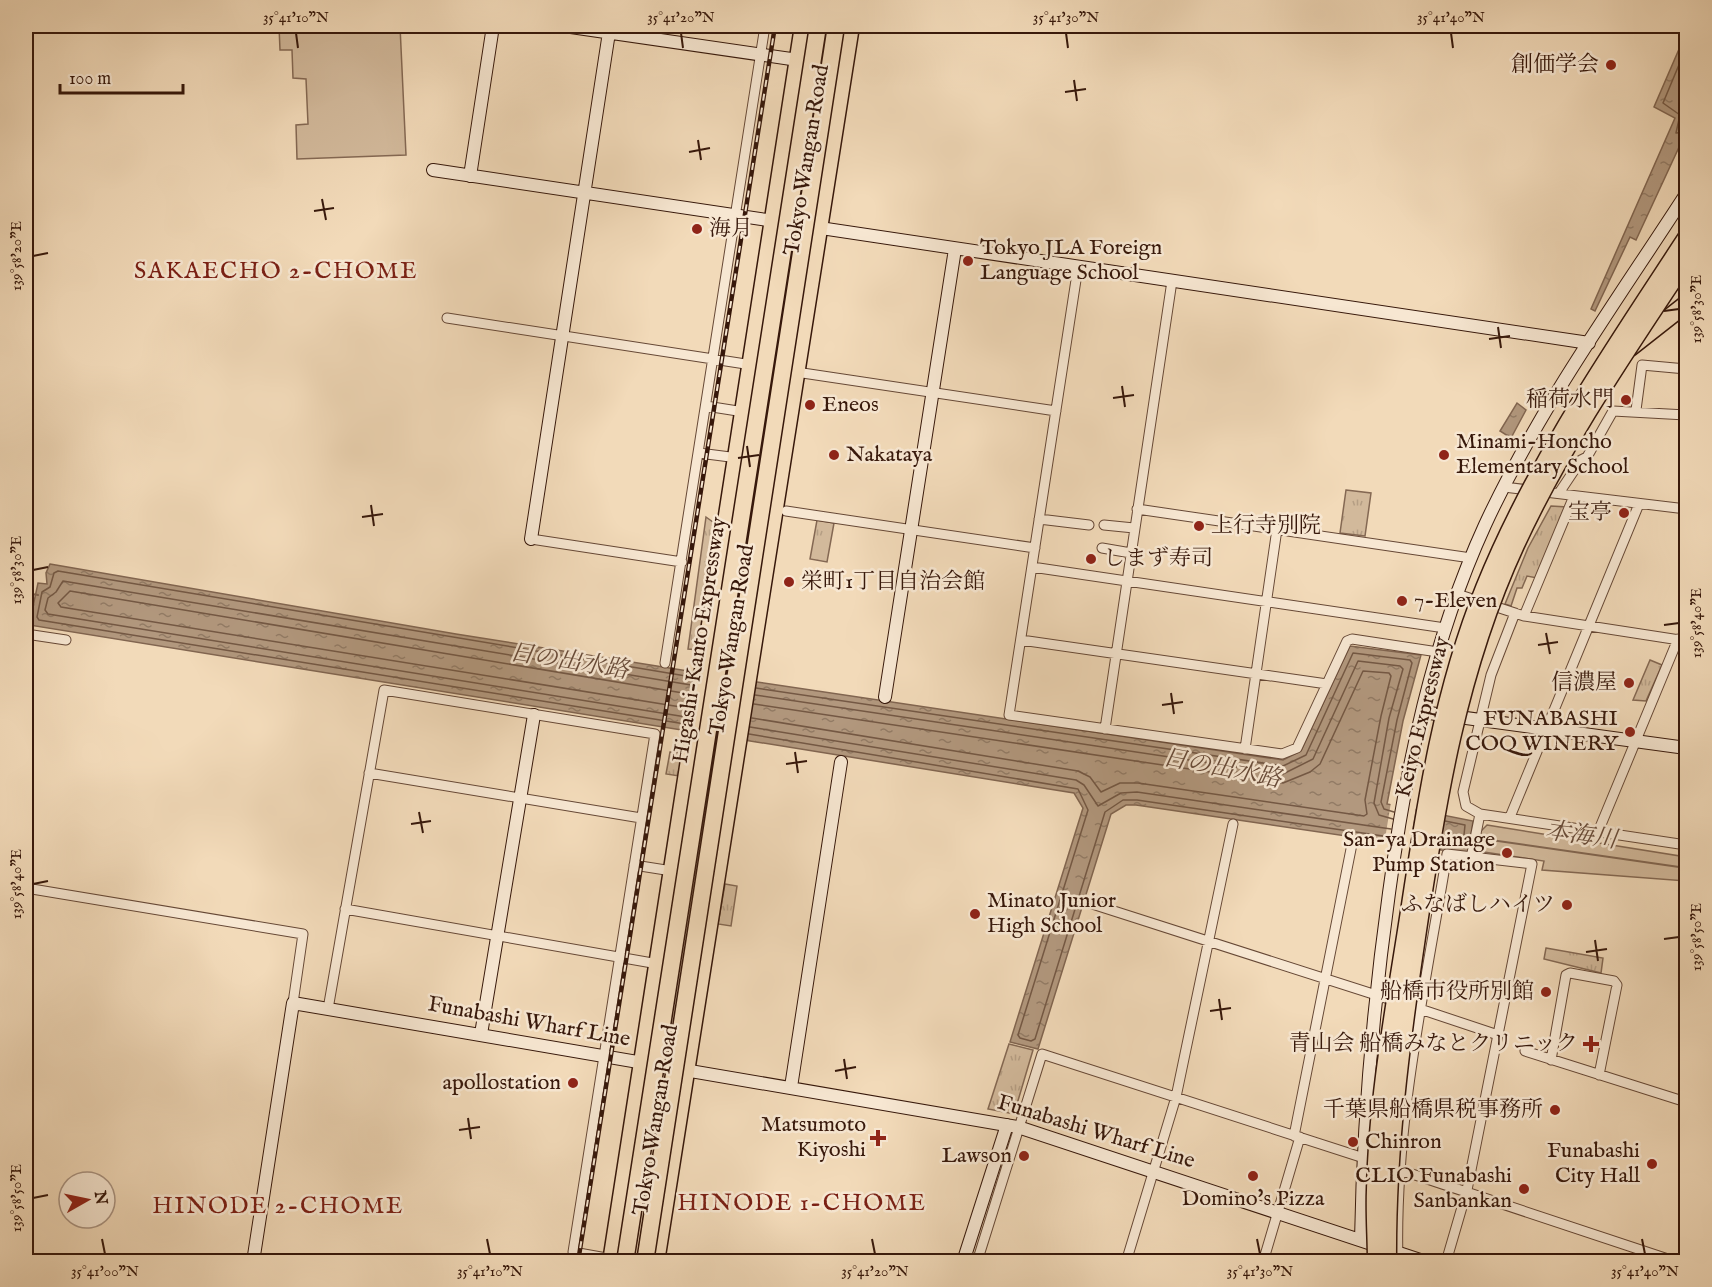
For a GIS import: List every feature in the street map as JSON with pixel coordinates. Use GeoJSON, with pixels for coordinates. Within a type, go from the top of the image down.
{"type":"FeatureCollection","features":[{"type":"Feature","properties":{"kind":"highway","name":"Tokyo Wangan Road"},"geometry":{"type":"LineString","coordinates":[[616,1261],[641,1063],[738,458],[803,26]]}},
{"type":"Feature","properties":{"kind":"highway","name":"Higashi-Kanto Expressway"},"geometry":{"type":"LineString","coordinates":[[616,1261],[818,26]]}},
{"type":"Feature","properties":{"kind":"highway","name":"Higashi-Kanto Expressway"},"geometry":{"type":"LineString","coordinates":[[645,1262],[836,26]]}},
{"type":"Feature","properties":{"kind":"highway","name":"Tokyo Wangan Road"},"geometry":{"type":"LineString","coordinates":[[656,1262],[851,26]]}},
{"type":"Feature","properties":{"kind":"highway"},"geometry":{"type":"LineString","coordinates":[[773,221],[793,212],[797,204],[810,122],[826,115],[834,89],[843,77]]}},
{"type":"Feature","properties":{"kind":"highway"},"geometry":{"type":"LineString","coordinates":[[754,346],[759,343],[770,292],[788,280],[796,236],[819,228]]}},
{"type":"Feature","properties":{"kind":"highway","name":"Keiyo Expressway"},"geometry":{"type":"LineString","coordinates":[[1376,1262],[1374,1191],[1392,1025],[1426,795],[1454,673],[1484,588],[1527,494],[1588,388],[1686,238]]}},
{"type":"Feature","properties":{"kind":"highway","name":"Keiyo Expressway"},"geometry":{"type":"LineString","coordinates":[[1395,1258],[1389,1163],[1401,1052],[1438,796],[1462,692],[1492,600],[1520,537],[1570,444],[1686,261]]}},
{"type":"Feature","properties":{"kind":"highway"},"geometry":{"type":"LineString","coordinates":[[1628,351],[1686,304]]}},
{"type":"Feature","properties":{"kind":"street"},"geometry":{"type":"LineString","coordinates":[[470,176],[493,26]]}},
{"type":"Feature","properties":{"kind":"street"},"geometry":{"type":"LineString","coordinates":[[564,26],[610,29],[798,60]]}},
{"type":"Feature","properties":{"kind":"street"},"geometry":{"type":"LineString","coordinates":[[665,663],[765,26]]}},
{"type":"Feature","properties":{"kind":"street"},"geometry":{"type":"LineString","coordinates":[[610,29],[531,539],[682,562]]}},
{"type":"Feature","properties":{"kind":"street"},"geometry":{"type":"LineString","coordinates":[[433,170],[1589,343]]}},
{"type":"Feature","properties":{"kind":"street"},"geometry":{"type":"LineString","coordinates":[[1361,1240],[1363,1158],[1375,994],[1395,847],[1422,712],[1445,628],[1471,558],[1504,487],[1547,408],[1686,194]]}},
{"type":"Feature","properties":{"kind":"street"},"geometry":{"type":"LineString","coordinates":[[885,698],[955,249]]}},
{"type":"Feature","properties":{"kind":"street"},"geometry":{"type":"LineString","coordinates":[[1078,267],[1009,715],[1282,754],[1297,748],[1343,646],[1352,639],[1438,652]]}},
{"type":"Feature","properties":{"kind":"street"},"geometry":{"type":"LineString","coordinates":[[1105,729],[1172,281]]}},
{"type":"Feature","properties":{"kind":"street"},"geometry":{"type":"LineString","coordinates":[[447,318],[752,365]]}},
{"type":"Feature","properties":{"kind":"street"},"geometry":{"type":"LineString","coordinates":[[1636,410],[1641,365],[1686,369]]}},
{"type":"Feature","properties":{"kind":"street"},"geometry":{"type":"LineString","coordinates":[[796,372],[1056,411]]}},
{"type":"Feature","properties":{"kind":"street"},"geometry":{"type":"LineString","coordinates":[[706,406],[744,412]]}},
{"type":"Feature","properties":{"kind":"street"},"geometry":{"type":"LineString","coordinates":[[1559,494],[1581,460],[1587,457],[1613,411],[1636,410],[1686,415]]}},
{"type":"Feature","properties":{"kind":"street"},"geometry":{"type":"LineString","coordinates":[[699,453],[738,458]]}},
{"type":"Feature","properties":{"kind":"street"},"geometry":{"type":"LineString","coordinates":[[1504,487],[1686,510]]}},
{"type":"Feature","properties":{"kind":"street"},"geometry":{"type":"LineString","coordinates":[[1574,496],[1491,675],[1463,799],[1466,806],[1480,813],[1686,846]]}},
{"type":"Feature","properties":{"kind":"street"},"geometry":{"type":"LineString","coordinates":[[1510,817],[1639,504]]}},
{"type":"Feature","properties":{"kind":"street"},"geometry":{"type":"LineString","coordinates":[[1137,509],[1471,558]]}},
{"type":"Feature","properties":{"kind":"street"},"geometry":{"type":"LineString","coordinates":[[786,511],[1035,548]]}},
{"type":"Feature","properties":{"kind":"street"},"geometry":{"type":"LineString","coordinates":[[1039,519],[1089,525]]}},
{"type":"Feature","properties":{"kind":"street"},"geometry":{"type":"LineString","coordinates":[[1104,525],[1134,528]]}},
{"type":"Feature","properties":{"kind":"street"},"geometry":{"type":"LineString","coordinates":[[1245,749],[1277,529]]}},
{"type":"Feature","properties":{"kind":"street"},"geometry":{"type":"LineString","coordinates":[[1102,548],[1131,553]]}},
{"type":"Feature","properties":{"kind":"street"},"geometry":{"type":"LineString","coordinates":[[1032,567],[1445,628]]}},
{"type":"Feature","properties":{"kind":"street"},"geometry":{"type":"LineString","coordinates":[[1457,594],[1519,615],[1682,640],[1635,740],[1598,832]]}},
{"type":"Feature","properties":{"kind":"street"},"geometry":{"type":"LineString","coordinates":[[26,634],[66,640]]}},
{"type":"Feature","properties":{"kind":"street"},"geometry":{"type":"LineString","coordinates":[[1021,640],[1327,684]]}},
{"type":"Feature","properties":{"kind":"street"},"geometry":{"type":"LineString","coordinates":[[328,1008],[384,690],[655,734],[573,1252],[616,1261]]}},
{"type":"Feature","properties":{"kind":"street"},"geometry":{"type":"LineString","coordinates":[[1422,712],[1686,747]]}},
{"type":"Feature","properties":{"kind":"street"},"geometry":{"type":"LineString","coordinates":[[481,1034],[534,715]]}},
{"type":"Feature","properties":{"kind":"street"},"geometry":{"type":"LineString","coordinates":[[791,1087],[841,762]]}},
{"type":"Feature","properties":{"kind":"street"},"geometry":{"type":"LineString","coordinates":[[369,773],[641,818]]}},
{"type":"Feature","properties":{"kind":"street"},"geometry":{"type":"LineString","coordinates":[[1471,858],[1480,813]]}},
{"type":"Feature","properties":{"kind":"street"},"geometry":{"type":"LineString","coordinates":[[1126,1262],[1176,1097],[1233,824]]}},
{"type":"Feature","properties":{"kind":"street"},"geometry":{"type":"LineString","coordinates":[[1263,1262],[1297,1136],[1352,844]]}},
{"type":"Feature","properties":{"kind":"street"},"geometry":{"type":"LineString","coordinates":[[1395,1258],[1400,1171],[1411,1068],[1447,855],[1532,864],[1467,1190],[1446,1262]]}},
{"type":"Feature","properties":{"kind":"street"},"geometry":{"type":"LineString","coordinates":[[634,865],[672,871]]}},
{"type":"Feature","properties":{"kind":"street"},"geometry":{"type":"LineString","coordinates":[[26,888],[303,934],[253,1262]]}},
{"type":"Feature","properties":{"kind":"street"},"geometry":{"type":"LineString","coordinates":[[1089,903],[1497,1035]]}},
{"type":"Feature","properties":{"kind":"street"},"geometry":{"type":"LineString","coordinates":[[345,909],[658,964]]}},
{"type":"Feature","properties":{"kind":"street"},"geometry":{"type":"LineString","coordinates":[[1551,1060],[1566,975],[1570,973],[1614,981],[1617,985],[1599,1075]]}},
{"type":"Feature","properties":{"kind":"street","name":"Funabashi Wharf Line"},"geometry":{"type":"LineString","coordinates":[[293,1003],[1012,1126],[1361,1240],[1395,1258],[1426,1262]]}},
{"type":"Feature","properties":{"kind":"street"},"geometry":{"type":"LineString","coordinates":[[1525,1051],[1686,1102]]}},
{"type":"Feature","properties":{"kind":"street"},"geometry":{"type":"LineString","coordinates":[[963,1262],[1012,1126],[1042,1054],[1400,1171],[1467,1190],[1677,1262]]}},
{"type":"Feature","properties":{"kind":"street"},"geometry":{"type":"LineString","coordinates":[[977,1262],[1012,1126]]}},
{"type":"Feature","properties":{"kind":"street"},"geometry":{"type":"LineString","coordinates":[[1684,1262],[1686,1255]]}},
{"type":"Feature","properties":{"kind":"green space"},"geometry":{"type":"Polygon","coordinates":[[[279,26],[400,26],[406,155],[297,159],[296,125],[308,124],[306,79],[293,78],[292,50],[280,50],[279,26]]]}},
{"type":"Feature","properties":{"kind":"green space"},"geometry":{"type":"Polygon","coordinates":[[[1346,490],[1371,493],[1365,536],[1340,533],[1346,490]]]}},
{"type":"Feature","properties":{"kind":"green space"},"geometry":{"type":"Polygon","coordinates":[[[1551,506],[1567,507],[1537,578],[1527,576],[1522,588],[1517,588],[1511,606],[1505,604],[1528,548],[1551,506]]]}},
{"type":"Feature","properties":{"kind":"green space"},"geometry":{"type":"Polygon","coordinates":[[[706,517],[717,525],[699,650],[688,649],[706,517]]]}},
{"type":"Feature","properties":{"kind":"green space"},"geometry":{"type":"Polygon","coordinates":[[[817,520],[834,523],[827,562],[810,559],[817,520]]]}},
{"type":"Feature","properties":{"kind":"green space"},"geometry":{"type":"Polygon","coordinates":[[[1650,660],[1662,665],[1646,701],[1633,700],[1650,660]]]}},
{"type":"Feature","properties":{"kind":"green space"},"geometry":{"type":"Polygon","coordinates":[[[670,752],[683,753],[679,776],[666,774],[670,752]]]}},
{"type":"Feature","properties":{"kind":"green space"},"geometry":{"type":"Polygon","coordinates":[[[1487,825],[1686,857],[1686,881],[1542,870],[1544,861],[1477,851],[1480,832],[1487,825]]]}},
{"type":"Feature","properties":{"kind":"green space"},"geometry":{"type":"Polygon","coordinates":[[[725,884],[737,886],[731,926],[718,924],[725,884]]]}},
{"type":"Feature","properties":{"kind":"green space"},"geometry":{"type":"Polygon","coordinates":[[[1546,948],[1603,958],[1601,973],[1544,959],[1546,948]]]}},
{"type":"Feature","properties":{"kind":"green space"},"geometry":{"type":"Polygon","coordinates":[[[1009,1044],[1033,1050],[1014,1114],[988,1109],[1009,1044]]]}},
{"type":"Feature","properties":{"kind":"water"},"geometry":{"type":"Polygon","coordinates":[[[1686,33],[1686,132],[1636,240],[1630,237],[1595,311],[1591,309],[1675,118],[1654,107],[1686,33]]]}},
{"type":"Feature","properties":{"kind":"water"},"geometry":{"type":"Polygon","coordinates":[[[1517,403],[1526,410],[1511,438],[1500,431],[1517,403]]]}},
{"type":"Feature","properties":{"kind":"water"},"geometry":{"type":"Polygon","coordinates":[[[50,564],[456,634],[757,682],[1283,760],[1301,751],[1350,646],[1421,655],[1403,721],[1387,804],[1473,821],[1468,854],[1126,805],[1111,814],[1038,1049],[1010,1042],[1083,808],[1074,793],[29,625],[38,583],[47,584],[46,573],[50,564]]]}},
{"type":"Feature","properties":{"kind":"pier"},"geometry":{"type":"Polygon","coordinates":[[[1391,802],[1416,807],[1409,849],[1384,845],[1391,802]]]}},
{"type":"Feature","properties":{"kind":"waterway","name":"日の出水路"},"geometry":{"type":"LineString","coordinates":[[26,593],[38,595]]}},
{"type":"Feature","properties":{"kind":"waterway","name":"本海川"},"geometry":{"type":"LineString","coordinates":[[1477,838],[1686,868]]}},
{"type":"Feature","properties":{"kind":"railway"},"geometry":{"type":"LineString","coordinates":[[578,1262],[775,26]]}},
{"type":"Feature","properties":{"kind":"place","name":"創価学会"},"geometry":{"type":"Point","coordinates":[1611,65]}},
{"type":"Feature","properties":{"kind":"place","name":"海月"},"geometry":{"type":"Point","coordinates":[697,229]}},
{"type":"Feature","properties":{"kind":"place","name":"Tokyo JLA Foreign Language School"},"geometry":{"type":"Point","coordinates":[968,261]}},
{"type":"Feature","properties":{"kind":"place","name":"稲荷水門"},"geometry":{"type":"Point","coordinates":[1626,400]}},
{"type":"Feature","properties":{"kind":"place","name":"Eneos"},"geometry":{"type":"Point","coordinates":[810,405]}},
{"type":"Feature","properties":{"kind":"place","name":"Nakataya"},"geometry":{"type":"Point","coordinates":[834,455]}},
{"type":"Feature","properties":{"kind":"place","name":"Minami-Honcho Elementary School"},"geometry":{"type":"Point","coordinates":[1444,455]}},
{"type":"Feature","properties":{"kind":"place","name":"宝亭"},"geometry":{"type":"Point","coordinates":[1624,513]}},
{"type":"Feature","properties":{"kind":"place","name":"上行寺別院"},"geometry":{"type":"Point","coordinates":[1199,526]}},
{"type":"Feature","properties":{"kind":"place","name":"しまず寿司"},"geometry":{"type":"Point","coordinates":[1091,559]}},
{"type":"Feature","properties":{"kind":"place","name":"栄町1丁目自治会館"},"geometry":{"type":"Point","coordinates":[789,582]}},
{"type":"Feature","properties":{"kind":"place","name":"7-Eleven"},"geometry":{"type":"Point","coordinates":[1402,601]}},
{"type":"Feature","properties":{"kind":"place","name":"信濃屋"},"geometry":{"type":"Point","coordinates":[1629,683]}},
{"type":"Feature","properties":{"kind":"place","name":"FUNABASHI COQ WINERY"},"geometry":{"type":"Point","coordinates":[1630,732]}},
{"type":"Feature","properties":{"kind":"place","name":"San-ya Drainage Pump Station"},"geometry":{"type":"Point","coordinates":[1507,853]}},
{"type":"Feature","properties":{"kind":"place","name":"ふなばしハイツ"},"geometry":{"type":"Point","coordinates":[1567,905]}},
{"type":"Feature","properties":{"kind":"place","name":"Minato Junior High School"},"geometry":{"type":"Point","coordinates":[975,914]}},
{"type":"Feature","properties":{"kind":"place","name":"船橋市役所別館"},"geometry":{"type":"Point","coordinates":[1546,992]}},
{"type":"Feature","properties":{"kind":"place","name":"青山会 船橋みなとクリニック"},"geometry":{"type":"Point","coordinates":[1591,1044]}},
{"type":"Feature","properties":{"kind":"place","name":"apollostation"},"geometry":{"type":"Point","coordinates":[573,1083]}},
{"type":"Feature","properties":{"kind":"place","name":"千葉県船橋県税事務所"},"geometry":{"type":"Point","coordinates":[1555,1110]}},
{"type":"Feature","properties":{"kind":"place","name":"Matsumoto Kiyoshi"},"geometry":{"type":"Point","coordinates":[878,1138]}},
{"type":"Feature","properties":{"kind":"place","name":"Chinron"},"geometry":{"type":"Point","coordinates":[1353,1142]}},
{"type":"Feature","properties":{"kind":"place","name":"Lawson"},"geometry":{"type":"Point","coordinates":[1024,1156]}},
{"type":"Feature","properties":{"kind":"place","name":"Funabashi City Hall"},"geometry":{"type":"Point","coordinates":[1652,1164]}},
{"type":"Feature","properties":{"kind":"place","name":"Domino's Pizza"},"geometry":{"type":"Point","coordinates":[1253,1176]}},
{"type":"Feature","properties":{"kind":"place","name":"CLIO Funabashi Sanbankan"},"geometry":{"type":"Point","coordinates":[1524,1189]}},
{"type":"Feature","properties":{"kind":"district","name":"SAKAECHO 2-CHOME"},"geometry":{"type":"Point","coordinates":[276,271]}},
{"type":"Feature","properties":{"kind":"district","name":"HINODE 1-CHOME"},"geometry":{"type":"Point","coordinates":[802,1203]}},
{"type":"Feature","properties":{"kind":"district","name":"HINODE 2-CHOME"},"geometry":{"type":"Point","coordinates":[278,1206]}}]}
